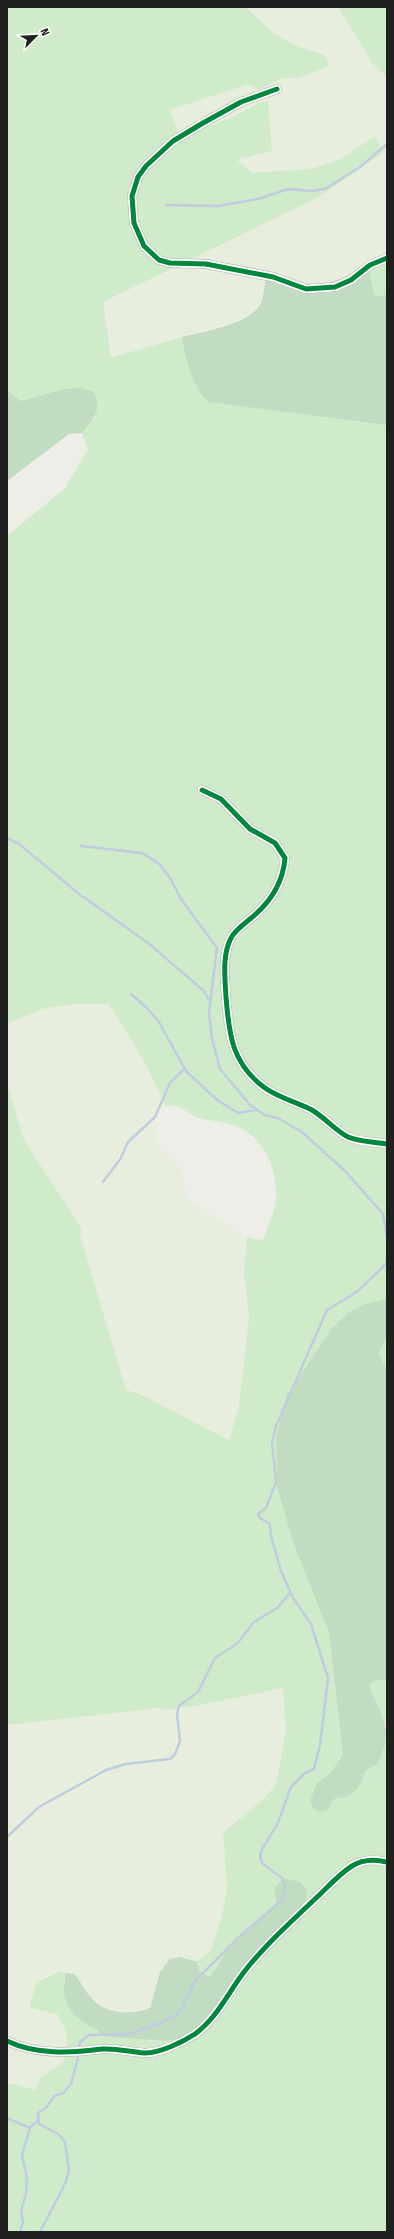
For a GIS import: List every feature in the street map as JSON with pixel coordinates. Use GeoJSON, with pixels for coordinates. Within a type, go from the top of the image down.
{"type":"FeatureCollection","features":[{"type":"Feature","properties":{"kind":"street"},"geometry":{"type":"LineString","coordinates":[[278,89],[242,102],[173,141],[146,166],[138,177],[132,196],[134,223],[144,246],[159,260],[170,263],[206,264],[272,277],[306,289],[335,287],[351,280],[370,265],[387,258]]}},
{"type":"Feature","properties":{"kind":"street"},"geometry":{"type":"LineString","coordinates":[[202,790],[221,800],[250,829],[275,843],[285,858],[282,876],[268,904],[232,936],[227,949],[225,984],[227,1007],[233,1049],[237,1059],[265,1088],[317,1113],[340,1133],[350,1138],[387,1144]]}},
{"type":"Feature","properties":{"kind":"street"},"geometry":{"type":"LineString","coordinates":[[7,2041],[19,2047],[61,2052],[115,2049],[144,2052],[160,2050],[195,2034],[207,2024],[250,1965],[336,1879],[352,1866],[361,1862],[378,1860],[387,1862]]}},
{"type":"Feature","properties":{"kind":"green space"},"geometry":{"type":"Polygon","coordinates":[[[7,7],[246,7],[264,25],[281,38],[301,48],[325,55],[329,66],[298,78],[283,78],[257,90],[249,84],[170,110],[180,138],[232,117],[259,103],[268,101],[272,151],[239,159],[238,161],[252,173],[310,169],[339,160],[375,136],[384,152],[319,197],[103,302],[111,356],[113,357],[182,337],[191,374],[208,402],[387,425],[387,1299],[365,1304],[349,1312],[332,1328],[286,1396],[276,1439],[277,1487],[293,1542],[329,1633],[343,1755],[331,1772],[317,1783],[334,1799],[341,1798],[355,1792],[365,1772],[378,1763],[387,1734],[387,2232],[7,2232],[7,2084],[11,2083],[36,2090],[40,2078],[63,2063],[67,2043],[66,2032],[57,2014],[31,2008],[30,2002],[37,1982],[60,1971],[65,1973],[64,1989],[91,2027],[98,2030],[145,2040],[164,2041],[182,2038],[219,2009],[232,1983],[246,1963],[305,1904],[276,1897],[277,1902],[230,1946],[210,1977],[199,1971],[196,1962],[211,1950],[221,1919],[227,1889],[223,1833],[262,1800],[276,1785],[286,1730],[283,1688],[195,1706],[162,1710],[160,1708],[7,1725],[7,1084],[24,1140],[82,1229],[80,1235],[126,1390],[138,1393],[229,1440],[239,1406],[249,1318],[244,1273],[247,1237],[263,1240],[274,1209],[276,1189],[275,1178],[268,1157],[256,1139],[247,1132],[233,1125],[199,1118],[180,1107],[171,1105],[166,1106],[144,1061],[109,1004],[73,1004],[42,1009],[7,1024],[7,536],[65,488],[88,449],[82,433],[96,416],[64,389],[20,401],[7,389],[7,7]]]}},
{"type":"Feature","properties":{"kind":"green space"},"geometry":{"type":"Polygon","coordinates":[[[246,7],[338,7],[373,64],[387,77],[387,255],[346,278],[318,285],[301,283],[261,303],[252,315],[231,323],[113,357],[103,301],[319,197],[384,152],[375,136],[339,160],[310,169],[252,173],[238,161],[259,103],[232,117],[180,138],[170,110],[249,84],[257,90],[283,78],[298,78],[325,55],[302,49],[266,29],[246,7]]]}},
{"type":"Feature","properties":{"kind":"green space"},"geometry":{"type":"Polygon","coordinates":[[[338,7],[387,7],[387,77],[373,64],[338,7]]]}},
{"type":"Feature","properties":{"kind":"green space"},"geometry":{"type":"Polygon","coordinates":[[[387,255],[387,294],[376,297],[373,290],[368,264],[387,255]]]}},
{"type":"Feature","properties":{"kind":"green space"},"geometry":{"type":"Polygon","coordinates":[[[368,264],[373,290],[376,297],[387,294],[387,425],[208,402],[202,395],[190,372],[182,337],[226,326],[248,316],[256,310],[261,303],[266,275],[296,282],[318,284],[341,279],[368,264]]]}},
{"type":"Feature","properties":{"kind":"green space"},"geometry":{"type":"Polygon","coordinates":[[[82,388],[94,392],[97,409],[96,414],[82,433],[69,434],[7,481],[7,389],[20,401],[64,389],[82,388]]]}},
{"type":"Feature","properties":{"kind":"green space"},"geometry":{"type":"Polygon","coordinates":[[[73,1004],[109,1004],[144,1061],[166,1106],[157,1112],[156,1125],[158,1133],[154,1136],[161,1150],[182,1169],[185,1194],[193,1203],[247,1237],[244,1273],[249,1318],[239,1406],[229,1440],[135,1391],[126,1390],[80,1235],[82,1229],[24,1140],[7,1084],[7,1024],[42,1009],[73,1004]]]}},
{"type":"Feature","properties":{"kind":"green space"},"geometry":{"type":"Polygon","coordinates":[[[387,1299],[387,1337],[379,1353],[387,1371],[387,1679],[373,1681],[369,1686],[385,1724],[385,1741],[378,1763],[365,1772],[355,1792],[341,1798],[334,1799],[327,1810],[319,1812],[313,1808],[310,1801],[317,1783],[331,1772],[343,1755],[329,1633],[293,1542],[277,1487],[276,1439],[286,1396],[332,1328],[349,1312],[365,1304],[387,1299]]]}},
{"type":"Feature","properties":{"kind":"green space"},"geometry":{"type":"Polygon","coordinates":[[[387,1337],[387,1371],[379,1353],[387,1337]]]}},
{"type":"Feature","properties":{"kind":"green space"},"geometry":{"type":"Polygon","coordinates":[[[387,1679],[387,1727],[369,1686],[373,1681],[387,1679]]]}},
{"type":"Feature","properties":{"kind":"green space"},"geometry":{"type":"Polygon","coordinates":[[[283,1688],[286,1730],[276,1785],[262,1800],[223,1833],[227,1889],[221,1919],[211,1950],[196,1962],[180,1957],[157,1981],[150,2008],[141,2012],[126,2013],[99,2004],[89,1996],[82,1983],[74,1974],[60,1971],[44,1977],[37,1982],[30,2002],[46,2011],[57,2014],[66,2028],[67,2051],[63,2063],[40,2078],[36,2090],[11,2083],[7,2084],[7,1725],[161,1708],[162,1710],[195,1706],[283,1688]]]}},
{"type":"Feature","properties":{"kind":"green space"},"geometry":{"type":"Polygon","coordinates":[[[286,1879],[300,1882],[307,1889],[305,1904],[246,1963],[232,1983],[219,2009],[206,2022],[182,2038],[164,2041],[100,2036],[98,2030],[80,2020],[70,2009],[64,1989],[65,1973],[74,1974],[89,1995],[101,2006],[117,2012],[134,2012],[150,2008],[160,1972],[170,1959],[180,1957],[197,1962],[199,1971],[210,1977],[230,1946],[277,1902],[275,1891],[277,1885],[286,1879]]]}},
{"type":"Feature","properties":{"kind":"waterway"},"geometry":{"type":"LineString","coordinates":[[166,205],[218,206],[258,199],[288,189],[311,191],[325,189],[360,167],[387,144]]}},
{"type":"Feature","properties":{"kind":"waterway"},"geometry":{"type":"LineString","coordinates":[[7,838],[18,843],[79,894],[148,943],[204,991],[209,1000]]}},
{"type":"Feature","properties":{"kind":"waterway"},"geometry":{"type":"LineString","coordinates":[[81,846],[142,853],[161,866],[170,878],[181,899],[217,948],[209,1013],[212,1039],[220,1069],[251,1106],[265,1115],[278,1118],[302,1132],[345,1171],[383,1214],[387,1237]]}},
{"type":"Feature","properties":{"kind":"waterway"},"geometry":{"type":"LineString","coordinates":[[131,994],[147,1008],[159,1022],[186,1071],[217,1100],[238,1113],[256,1110]]}},
{"type":"Feature","properties":{"kind":"waterway"},"geometry":{"type":"LineString","coordinates":[[103,1182],[121,1158],[128,1142],[155,1117],[170,1083],[184,1069]]}},
{"type":"Feature","properties":{"kind":"waterway"},"geometry":{"type":"LineString","coordinates":[[79,2049],[80,2042],[89,2035],[129,2034],[160,2023],[176,2015],[182,2008],[195,1981],[238,1938],[282,1900],[285,1889],[283,1879],[262,1863],[260,1856],[262,1849],[277,1825],[291,1787],[305,1773],[314,1769],[320,1745],[328,1678],[311,1624],[293,1598],[281,1571],[271,1536],[270,1524],[260,1518],[258,1514],[266,1508],[276,1482],[272,1443],[276,1426],[327,1310],[358,1291],[387,1263]]}},
{"type":"Feature","properties":{"kind":"waterway"},"geometry":{"type":"LineString","coordinates":[[7,1837],[39,1807],[106,1770],[126,1764],[170,1759],[175,1754],[180,1741],[177,1714],[179,1706],[198,1692],[215,1658],[237,1644],[254,1622],[277,1608],[290,1593]]}},
{"type":"Feature","properties":{"kind":"waterway"},"geometry":{"type":"LineString","coordinates":[[40,2232],[65,2184],[69,2170],[65,2142],[58,2134],[39,2124],[38,2113],[47,2107],[54,2096],[63,2093],[71,2084],[79,2054]]}},
{"type":"Feature","properties":{"kind":"waterway"},"geometry":{"type":"LineString","coordinates":[[7,2118],[30,2128]]}},
{"type":"Feature","properties":{"kind":"waterway"},"geometry":{"type":"LineString","coordinates":[[20,2232],[23,2222],[21,2211],[26,2194],[27,2178],[22,2155],[30,2128],[38,2120]]}},
{"type":"Feature","properties":{"kind":"cycle path"},"geometry":{"type":"LineString","coordinates":[[277,89],[241,102],[203,123],[173,141],[146,166],[138,177],[132,196],[134,223],[144,246],[159,260],[170,263],[206,264],[273,277],[306,289],[335,287],[351,280],[370,265],[387,258]]}},
{"type":"Feature","properties":{"kind":"cycle path"},"geometry":{"type":"LineString","coordinates":[[202,790],[221,799],[250,829],[275,843],[285,858],[282,876],[269,900],[257,913],[235,932],[226,952],[225,974],[229,1024],[234,1048],[239,1059],[245,1069],[265,1088],[276,1095],[312,1110],[348,1137],[362,1141],[387,1144]]}},
{"type":"Feature","properties":{"kind":"cycle path"},"geometry":{"type":"LineString","coordinates":[[7,2041],[30,2049],[54,2052],[108,2049],[151,2053],[178,2044],[195,2034],[210,2021],[244,1972],[261,1952],[342,1873],[352,1866],[365,1861],[378,1860],[387,1862]]}}]}
